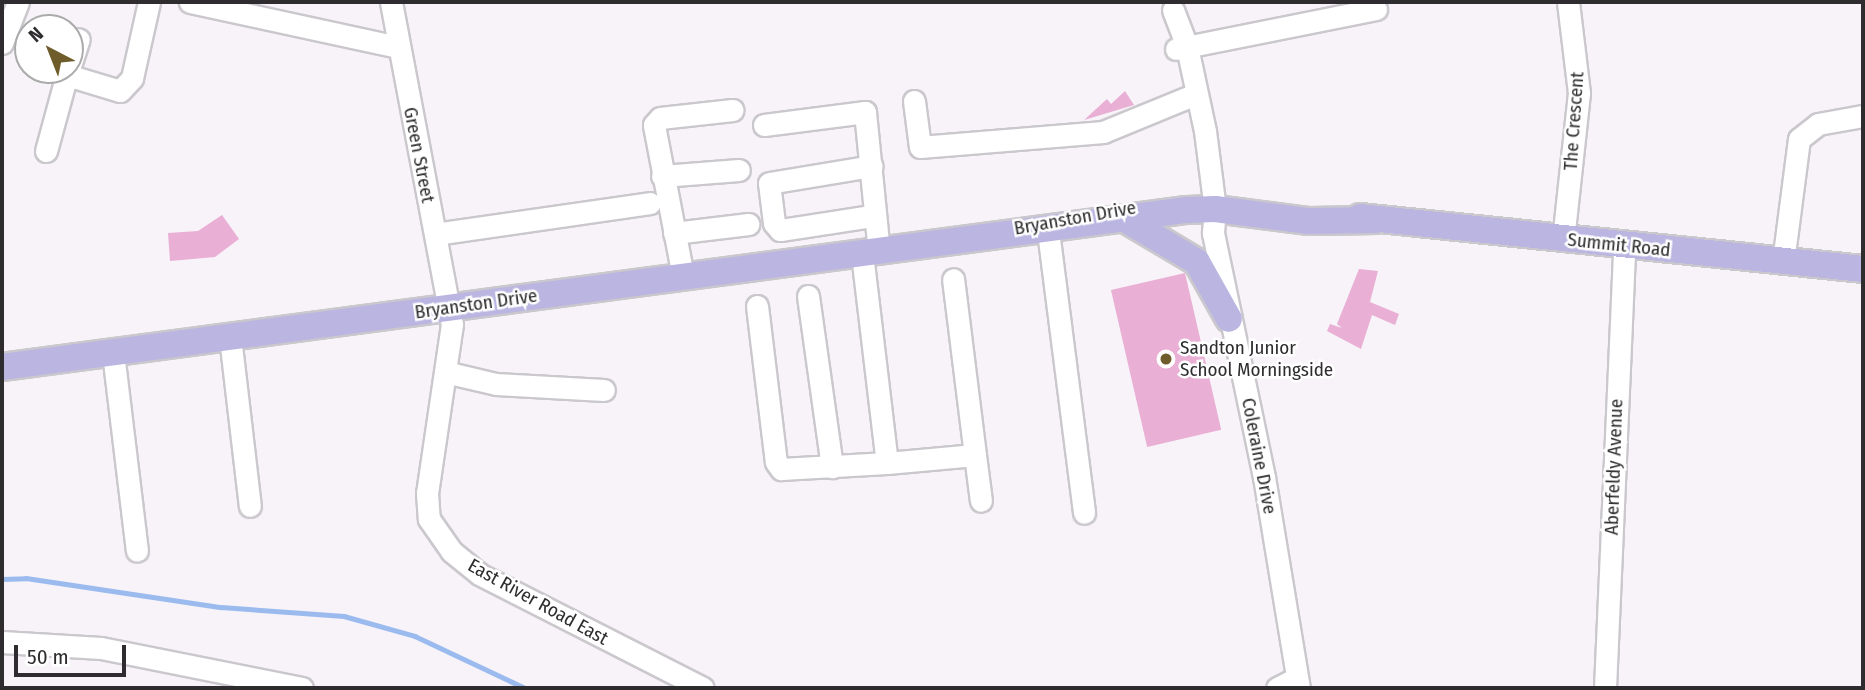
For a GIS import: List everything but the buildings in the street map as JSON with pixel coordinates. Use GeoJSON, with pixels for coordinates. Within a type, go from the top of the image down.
{"type":"FeatureCollection","features":[{"type":"Feature","properties":{"kind":"main road","name":"Summit Road"},"geometry":{"type":"LineString","coordinates":[[1208,208],[1309,207],[1376,220],[1863,269]]}},
{"type":"Feature","properties":{"kind":"main road","name":"Bryanston Drive"},"geometry":{"type":"LineString","coordinates":[[2,367],[1208,208]]}},
{"type":"Feature","properties":{"kind":"main road","name":"Bryanston Drive"},"geometry":{"type":"LineString","coordinates":[[951,243],[1113,210],[1208,208]]}},
{"type":"Feature","properties":{"kind":"main road"},"geometry":{"type":"LineString","coordinates":[[1123,218],[1197,262],[1228,319]]}},
{"type":"Feature","properties":{"kind":"street"},"geometry":{"type":"LineString","coordinates":[[4,27],[18,2]]}},
{"type":"Feature","properties":{"kind":"street"},"geometry":{"type":"LineString","coordinates":[[84,76],[120,91],[132,78],[149,2]]}},
{"type":"Feature","properties":{"kind":"street"},"geometry":{"type":"LineString","coordinates":[[190,2],[398,47]]}},
{"type":"Feature","properties":{"kind":"street","name":"Green Street"},"geometry":{"type":"LineString","coordinates":[[391,2],[450,308]]}},
{"type":"Feature","properties":{"kind":"street","name":"The Crescent"},"geometry":{"type":"LineString","coordinates":[[1563,240],[1579,93],[1568,2]]}},
{"type":"Feature","properties":{"kind":"street","name":"Coleraine Drive"},"geometry":{"type":"LineString","coordinates":[[1172,6],[1182,48],[1228,319],[1264,477],[1298,683]]}},
{"type":"Feature","properties":{"kind":"street"},"geometry":{"type":"LineString","coordinates":[[1182,48],[1376,9]]}},
{"type":"Feature","properties":{"kind":"street"},"geometry":{"type":"LineString","coordinates":[[46,151],[64,84]]}},
{"type":"Feature","properties":{"kind":"street"},"geometry":{"type":"LineString","coordinates":[[914,101],[921,156],[1103,132],[1188,86]]}},
{"type":"Feature","properties":{"kind":"street"},"geometry":{"type":"LineString","coordinates":[[683,276],[662,176],[656,121],[733,110]]}},
{"type":"Feature","properties":{"kind":"street"},"geometry":{"type":"LineString","coordinates":[[764,125],[859,110],[869,119],[872,166],[871,253],[887,463]]}},
{"type":"Feature","properties":{"kind":"street"},"geometry":{"type":"LineString","coordinates":[[1783,262],[1798,139],[1818,124],[1863,116]]}},
{"type":"Feature","properties":{"kind":"street"},"geometry":{"type":"LineString","coordinates":[[865,217],[780,230],[774,223],[769,183],[872,166]]}},
{"type":"Feature","properties":{"kind":"street"},"geometry":{"type":"LineString","coordinates":[[662,176],[739,170]]}},
{"type":"Feature","properties":{"kind":"street"},"geometry":{"type":"LineString","coordinates":[[435,234],[650,203]]}},
{"type":"Feature","properties":{"kind":"street"},"geometry":{"type":"LineString","coordinates":[[674,233],[748,223]]}},
{"type":"Feature","properties":{"kind":"street"},"geometry":{"type":"LineString","coordinates":[[1048,231],[1084,513]]}},
{"type":"Feature","properties":{"kind":"street","name":"Aberfeldy Avenue"},"geometry":{"type":"LineString","coordinates":[[1605,688],[1624,246]]}},
{"type":"Feature","properties":{"kind":"street"},"geometry":{"type":"LineString","coordinates":[[953,279],[981,501]]}},
{"type":"Feature","properties":{"kind":"street"},"geometry":{"type":"LineString","coordinates":[[808,296],[832,467]]}},
{"type":"Feature","properties":{"kind":"street"},"geometry":{"type":"LineString","coordinates":[[757,306],[776,462],[787,472],[975,455]]}},
{"type":"Feature","properties":{"kind":"street","name":"East River Road East"},"geometry":{"type":"LineString","coordinates":[[450,308],[445,372],[426,505],[439,538],[479,574],[704,688]]}},
{"type":"Feature","properties":{"kind":"street"},"geometry":{"type":"LineString","coordinates":[[230,337],[250,506]]}},
{"type":"Feature","properties":{"kind":"street"},"geometry":{"type":"LineString","coordinates":[[113,353],[137,551]]}},
{"type":"Feature","properties":{"kind":"street"},"geometry":{"type":"LineString","coordinates":[[445,372],[496,384],[604,390]]}},
{"type":"Feature","properties":{"kind":"street"},"geometry":{"type":"LineString","coordinates":[[2,642],[101,648],[296,688]]}},
{"type":"Feature","properties":{"kind":"street"},"geometry":{"type":"LineString","coordinates":[[1277,688],[1298,683]]}},
{"type":"Feature","properties":{"kind":"waterway"},"geometry":{"type":"LineString","coordinates":[[2,579],[26,578],[221,607],[344,616],[415,636],[525,688]]}},
{"type":"Feature","properties":{"kind":"place","name":"Sandton Junior School Morningside"},"geometry":{"type":"Point","coordinates":[1166,359]}}]}
